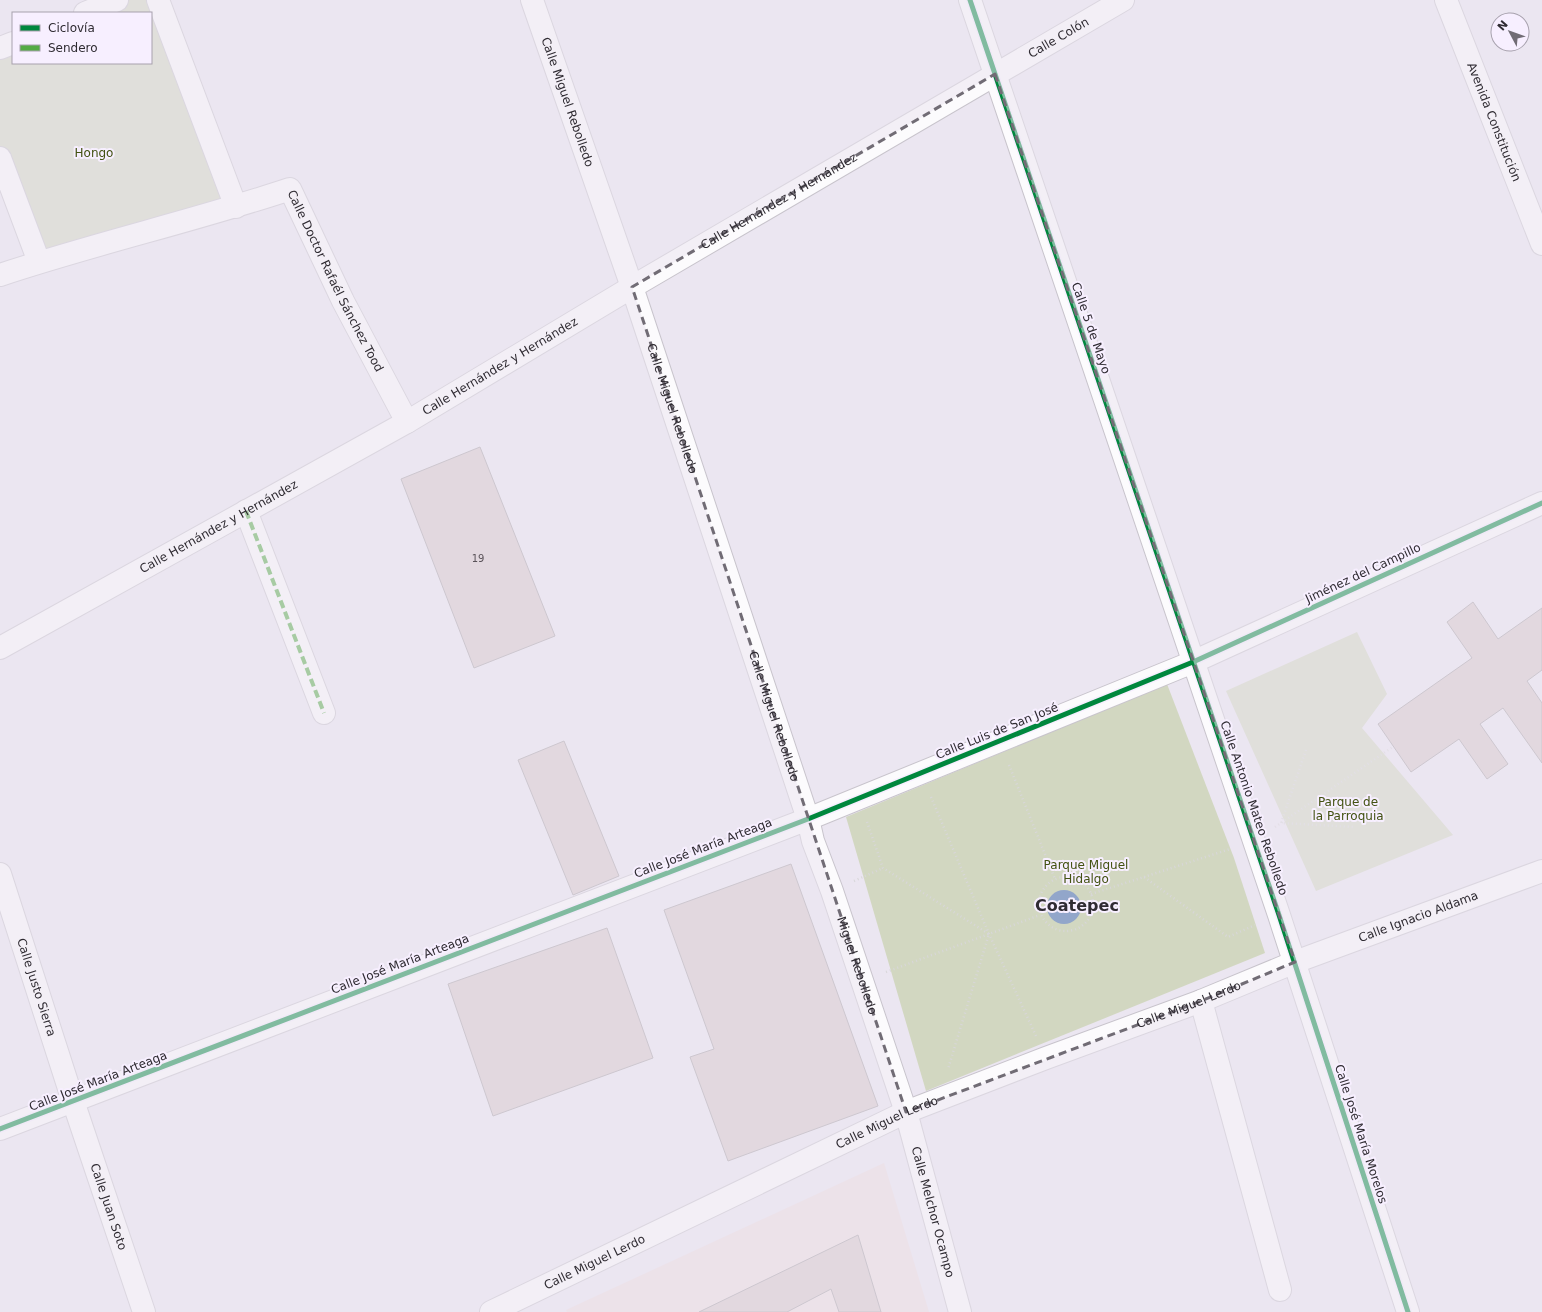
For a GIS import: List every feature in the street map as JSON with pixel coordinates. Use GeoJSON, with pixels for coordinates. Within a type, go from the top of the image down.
{"type":"FeatureCollection","features":[{"type":"Feature","properties":{"kind":"street"},"geometry":{"type":"LineString","coordinates":[[87,12],[117,0]]}},
{"type":"Feature","properties":{"kind":"street"},"geometry":{"type":"LineString","coordinates":[[158,0],[236,207]]}},
{"type":"Feature","properties":{"kind":"street","name":"Calle Miguel Rebolledo"},"geometry":{"type":"LineString","coordinates":[[532,0],[632,287],[808,818]]}},
{"type":"Feature","properties":{"kind":"street","name":"Calle 5 de Mayo"},"geometry":{"type":"LineString","coordinates":[[970,0],[1193,662]]}},
{"type":"Feature","properties":{"kind":"street","name":"Calle Colón"},"geometry":{"type":"LineString","coordinates":[[995,74],[1123,0]]}},
{"type":"Feature","properties":{"kind":"street","name":"Avenida Constitución"},"geometry":{"type":"LineString","coordinates":[[1446,0],[1542,244]]}},
{"type":"Feature","properties":{"kind":"street"},"geometry":{"type":"LineString","coordinates":[[0,48],[12,43]]}},
{"type":"Feature","properties":{"kind":"street","name":"Calle Hernández y Hernández"},"geometry":{"type":"LineString","coordinates":[[0,648],[407,422],[632,287],[995,74]]}},
{"type":"Feature","properties":{"kind":"street"},"geometry":{"type":"LineString","coordinates":[[0,158],[39,262]]}},
{"type":"Feature","properties":{"kind":"street","name":"Calle Doctor Rafaél Sánchez Tood"},"geometry":{"type":"LineString","coordinates":[[0,275],[39,262],[236,207],[290,189],[343,301],[407,422]]}},
{"type":"Feature","properties":{"kind":"street","name":"Jiménez del Campillo"},"geometry":{"type":"LineString","coordinates":[[1193,662],[1542,502]]}},
{"type":"Feature","properties":{"kind":"street"},"geometry":{"type":"LineString","coordinates":[[246,511],[324,713]]}},
{"type":"Feature","properties":{"kind":"street","name":"Calle Luis de San José"},"geometry":{"type":"LineString","coordinates":[[808,818],[1193,662]]}},
{"type":"Feature","properties":{"kind":"street","name":"Calle Antonio Mateo Rebolledo"},"geometry":{"type":"LineString","coordinates":[[1193,662],[1295,962]]}},
{"type":"Feature","properties":{"kind":"street","name":"Miguel Rebolledo"},"geometry":{"type":"LineString","coordinates":[[808,818],[813,841],[832,891],[906,1112]]}},
{"type":"Feature","properties":{"kind":"street","name":"Calle José María Arteaga"},"geometry":{"type":"LineString","coordinates":[[0,1129],[808,818]]}},
{"type":"Feature","properties":{"kind":"street","name":"Calle Ignacio Aldama"},"geometry":{"type":"LineString","coordinates":[[1295,962],[1542,871]]}},
{"type":"Feature","properties":{"kind":"street","name":"Calle Justo Sierra"},"geometry":{"type":"LineString","coordinates":[[0,874],[73,1101]]}},
{"type":"Feature","properties":{"kind":"street","name":"Calle Miguel Lerdo"},"geometry":{"type":"LineString","coordinates":[[491,1312],[906,1112],[1046,1058],[1201,1001],[1295,962]]}},
{"type":"Feature","properties":{"kind":"street","name":"Calle José María Morelos"},"geometry":{"type":"LineString","coordinates":[[1295,962],[1408,1312]]}},
{"type":"Feature","properties":{"kind":"street"},"geometry":{"type":"LineString","coordinates":[[1201,1001],[1280,1290]]}},
{"type":"Feature","properties":{"kind":"street","name":"Calle Juan Soto"},"geometry":{"type":"LineString","coordinates":[[73,1101],[144,1312]]}},
{"type":"Feature","properties":{"kind":"street","name":"Calle Melchor Ocampo"},"geometry":{"type":"LineString","coordinates":[[906,1112],[960,1312]]}},
{"type":"Feature","properties":{"kind":"path"},"geometry":{"type":"LineString","coordinates":[[999,740],[1056,879]]}},
{"type":"Feature","properties":{"kind":"path"},"geometry":{"type":"LineString","coordinates":[[1091,894],[1254,841],[1394,746]]}},
{"type":"Feature","properties":{"kind":"path"},"geometry":{"type":"LineString","coordinates":[[1281,823],[1306,750]]}},
{"type":"Feature","properties":{"kind":"path"},"geometry":{"type":"LineString","coordinates":[[921,772],[989,934],[1046,1058]]}},
{"type":"Feature","properties":{"kind":"path"},"geometry":{"type":"LineString","coordinates":[[859,798],[883,868],[989,934]]}},
{"type":"Feature","properties":{"kind":"path"},"geometry":{"type":"LineString","coordinates":[[1281,823],[1355,827]]}},
{"type":"Feature","properties":{"kind":"path"},"geometry":{"type":"LineString","coordinates":[[832,891],[883,868]]}},
{"type":"Feature","properties":{"kind":"path"},"geometry":{"type":"LineString","coordinates":[[1066,877],[1076,879],[1085,885],[1091,894],[1093,905],[1091,915],[1085,924],[1076,930],[1065,932],[1055,930],[1046,924],[1040,915],[1038,904],[1040,894],[1047,885],[1056,879],[1066,877]]}},
{"type":"Feature","properties":{"kind":"path"},"geometry":{"type":"LineString","coordinates":[[1144,877],[1228,937],[1279,915]]}},
{"type":"Feature","properties":{"kind":"path"},"geometry":{"type":"LineString","coordinates":[[862,981],[1040,915]]}},
{"type":"Feature","properties":{"kind":"path"},"geometry":{"type":"LineString","coordinates":[[953,1093],[948,1068],[989,934]]}},
{"type":"Feature","properties":{"kind":"highlighted area"},"geometry":{"type":"Polygon","coordinates":[[[995,74],[1295,962],[1201,1001],[906,1112],[632,287],[995,74]]]}},
{"type":"Feature","properties":{"kind":"shaded area"},"geometry":{"type":"Polygon","coordinates":[[[884,1163],[929,1312],[567,1312],[566,1310],[884,1163]]]}},
{"type":"Feature","properties":{"kind":"green space","name":"Hongo"},"geometry":{"type":"Polygon","coordinates":[[[117,0],[158,0],[236,207],[39,262],[0,158],[0,48],[12,43],[12,64],[152,64],[152,12],[87,12],[117,0]]]}},
{"type":"Feature","properties":{"kind":"green space","name":"Parque de la Parroquia"},"geometry":{"type":"Polygon","coordinates":[[[1357,632],[1387,694],[1362,728],[1453,835],[1316,891],[1226,691],[1357,632]]]}},
{"type":"Feature","properties":{"kind":"green space","name":"Parque Miguel Hidalgo"},"geometry":{"type":"Polygon","coordinates":[[[1167,684],[1234,858],[1265,953],[926,1091],[846,817],[1167,684]]]}},
{"type":"Feature","properties":{"kind":"water"},"geometry":{"type":"Polygon","coordinates":[[[1064,890],[1076,895],[1081,907],[1076,919],[1064,924],[1052,919],[1047,907],[1052,895],[1064,890]]]}},
{"type":"Feature","properties":{"kind":"building"},"geometry":{"type":"Polygon","coordinates":[[[480,447],[555,636],[474,668],[401,479],[480,447]]]}},
{"type":"Feature","properties":{"kind":"building"},"geometry":{"type":"Polygon","coordinates":[[[1473,602],[1498,639],[1542,608],[1542,670],[1527,681],[1542,703],[1542,763],[1503,708],[1480,724],[1508,764],[1487,779],[1459,739],[1411,772],[1378,724],[1472,658],[1447,622],[1473,602]]]}},
{"type":"Feature","properties":{"kind":"building"},"geometry":{"type":"Polygon","coordinates":[[[564,741],[619,876],[573,895],[518,760],[564,741]]]}},
{"type":"Feature","properties":{"kind":"building"},"geometry":{"type":"Polygon","coordinates":[[[791,864],[878,1106],[728,1161],[690,1057],[714,1049],[664,910],[791,864]]]}},
{"type":"Feature","properties":{"kind":"building"},"geometry":{"type":"Polygon","coordinates":[[[607,928],[653,1058],[493,1116],[448,984],[607,928]]]}},
{"type":"Feature","properties":{"kind":"building"},"geometry":{"type":"Polygon","coordinates":[[[858,1235],[881,1312],[839,1312],[831,1289],[787,1312],[699,1312],[858,1235]]]}},
{"type":"Feature","properties":{"kind":"marked path"},"geometry":{"type":"LineString","coordinates":[[246,511],[324,713]]}},
{"type":"Feature","properties":{"kind":"cycle path"},"geometry":{"type":"LineString","coordinates":[[970,0],[1279,915],[1408,1312]]}},
{"type":"Feature","properties":{"kind":"cycle path"},"geometry":{"type":"LineString","coordinates":[[0,1129],[808,819],[1193,662],[1542,503]]}},
{"type":"Feature","properties":{"kind":"district","name":"Coatepec"},"geometry":{"type":"Point","coordinates":[1077,905]}}]}
